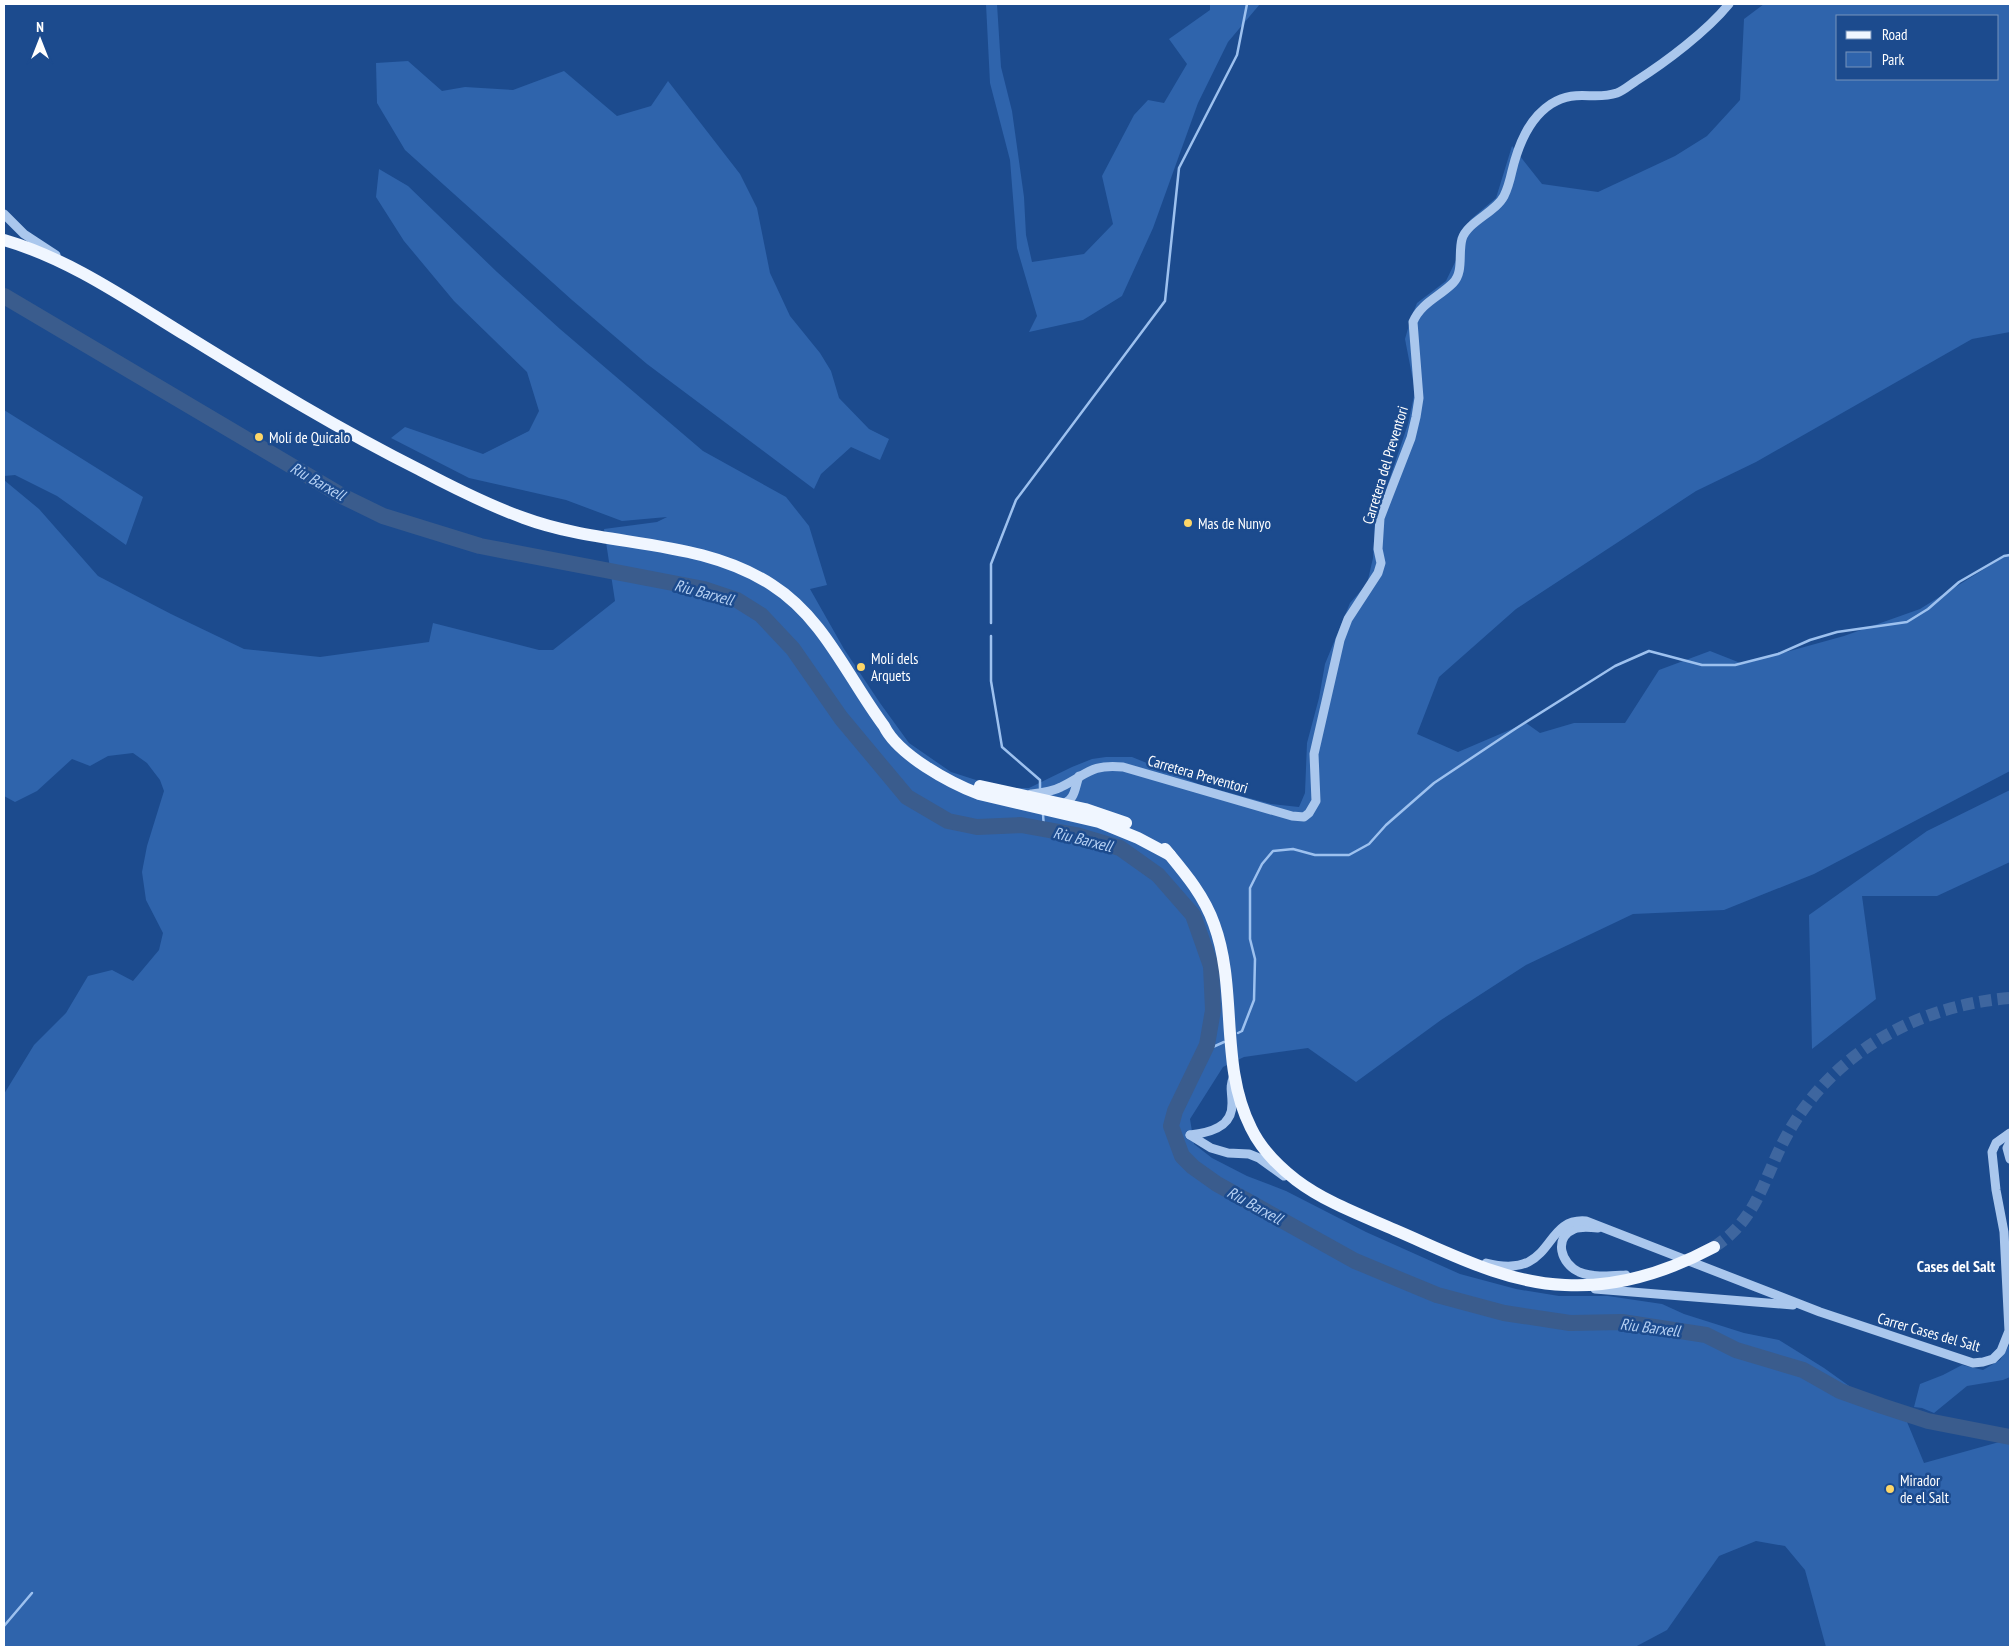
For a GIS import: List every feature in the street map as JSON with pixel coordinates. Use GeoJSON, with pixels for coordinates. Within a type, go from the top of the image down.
{"type":"FeatureCollection","features":[{"type":"Feature","properties":{"kind":"main road"},"geometry":{"type":"LineString","coordinates":[[4,240],[36,251],[83,273],[346,431],[481,500],[523,518],[554,528],[710,557],[757,575],[787,595],[819,628],[889,735],[916,759],[946,780],[979,794],[1085,809],[1124,822],[1162,845],[1188,876],[1204,902],[1217,933],[1224,968],[1235,1073],[1242,1107],[1256,1138],[1273,1160],[1296,1180],[1342,1206],[1447,1253],[1504,1275],[1564,1285],[1604,1283],[1648,1274],[1683,1263],[1714,1247]]}},
{"type":"Feature","properties":{"kind":"main road"},"geometry":{"type":"LineString","coordinates":[[1022,801],[1099,822],[1138,838],[1170,856]]}},
{"type":"Feature","properties":{"kind":"street","name":"Carretera del Preventori"},"geometry":{"type":"LineString","coordinates":[[1309,813],[1316,801],[1317,793],[1314,754],[1340,640],[1348,619],[1378,574],[1380,563],[1378,549],[1380,518],[1411,438],[1416,417],[1419,398],[1413,322],[1416,314],[1454,282],[1459,269],[1462,238],[1474,224],[1504,198],[1522,137],[1533,120],[1549,105],[1573,94],[1604,95],[1618,93],[1645,76],[1716,20],[1729,4]]}},
{"type":"Feature","properties":{"kind":"street"},"geometry":{"type":"LineString","coordinates":[[4,214],[24,234],[83,273]]}},
{"type":"Feature","properties":{"kind":"street","name":"Carretera Preventori"},"geometry":{"type":"LineString","coordinates":[[1022,801],[1062,787],[1093,769],[1106,766],[1123,767],[1292,816],[1304,817],[1309,813]]}},
{"type":"Feature","properties":{"kind":"street"},"geometry":{"type":"LineString","coordinates":[[1062,805],[1074,797],[1079,776]]}},
{"type":"Feature","properties":{"kind":"street"},"geometry":{"type":"LineString","coordinates":[[1062,787],[1058,794],[1065,810],[1089,815],[1099,822]]}},
{"type":"Feature","properties":{"kind":"street"},"geometry":{"type":"LineString","coordinates":[[1074,797],[1085,809]]}},
{"type":"Feature","properties":{"kind":"street"},"geometry":{"type":"LineString","coordinates":[[1211,1148],[1211,1138],[1230,1115],[1232,1103],[1230,1087],[1235,1073]]}},
{"type":"Feature","properties":{"kind":"street"},"geometry":{"type":"LineString","coordinates":[[1216,1131],[1206,1134],[1190,1134],[1211,1148],[1254,1156],[1282,1175],[1296,1180]]}},
{"type":"Feature","properties":{"kind":"street","name":"Carrer Cases del Salt"},"geometry":{"type":"LineString","coordinates":[[1447,1253],[1497,1266],[1518,1266],[1537,1257],[1557,1232],[1569,1222],[1586,1220],[1804,1306],[1890,1337],[1973,1363],[1984,1362],[1997,1355],[2006,1341],[2009,1324],[2004,1232],[1996,1190],[1992,1152],[1996,1143],[2010,1133]]}},
{"type":"Feature","properties":{"kind":"street"},"geometry":{"type":"LineString","coordinates":[[2010,1142],[2007,1148],[2010,1159]]}},
{"type":"Feature","properties":{"kind":"street"},"geometry":{"type":"LineString","coordinates":[[1605,1229],[1580,1227],[1570,1232],[1564,1238],[1562,1247],[1564,1261],[1574,1269],[1591,1275],[1648,1274]]}},
{"type":"Feature","properties":{"kind":"street"},"geometry":{"type":"LineString","coordinates":[[1564,1285],[1620,1292],[1804,1306]]}},
{"type":"Feature","properties":{"kind":"green space"},"geometry":{"type":"Polygon","coordinates":[[[986,4],[997,4],[1001,67],[1012,111],[1024,197],[1026,235],[1032,262],[1084,254],[1113,224],[1102,176],[1134,115],[1148,100],[1164,103],[1187,64],[1169,39],[1210,10],[1210,4],[1260,4],[1228,42],[1198,103],[1153,228],[1122,296],[1083,320],[1029,332],[1037,316],[1017,248],[1010,160],[990,83],[986,4]]]}},
{"type":"Feature","properties":{"kind":"green space"},"geometry":{"type":"Polygon","coordinates":[[[1764,4],[2010,4],[2010,332],[1972,339],[1756,462],[1696,491],[1516,609],[1439,677],[1417,734],[1458,752],[1526,723],[1540,733],[1574,723],[1625,723],[1659,670],[1710,651],[1743,664],[1844,636],[1920,609],[2010,553],[2010,771],[1814,874],[1724,910],[1633,914],[1526,965],[1441,1020],[1356,1082],[1308,1048],[1244,1057],[1223,1067],[1190,1119],[1194,1144],[1212,1158],[1247,1176],[1286,1191],[1366,1232],[1460,1274],[1516,1289],[1559,1296],[1608,1296],[1662,1304],[1684,1314],[1744,1333],[1779,1340],[1824,1368],[1866,1398],[1905,1417],[1924,1463],[2010,1439],[2010,1647],[1826,1647],[1805,1570],[1785,1546],[1756,1541],[1719,1556],[1667,1630],[1635,1647],[4,1647],[4,1094],[34,1045],[66,1013],[88,976],[112,970],[133,981],[159,950],[163,933],[146,900],[142,872],[147,846],[164,791],[160,780],[147,763],[133,753],[108,756],[90,766],[72,759],[37,791],[15,802],[4,796],[4,480],[39,509],[98,576],[244,649],[320,657],[429,642],[433,623],[539,650],[553,650],[615,601],[604,529],[657,522],[667,517],[622,521],[566,500],[469,478],[391,438],[405,427],[483,454],[529,431],[539,411],[527,372],[454,301],[404,241],[376,197],[379,169],[408,186],[497,272],[560,329],[703,451],[786,497],[809,526],[827,585],[810,589],[844,649],[909,743],[951,772],[1001,788],[1029,788],[1092,759],[1132,757],[1201,785],[1271,804],[1299,807],[1305,793],[1307,743],[1319,698],[1325,664],[1350,603],[1367,584],[1373,558],[1375,522],[1408,424],[1415,391],[1405,339],[1411,318],[1417,303],[1446,281],[1458,256],[1470,220],[1496,198],[1512,146],[1542,184],[1598,192],[1675,156],[1707,136],[1740,100],[1744,19],[1764,4]]]}},
{"type":"Feature","properties":{"kind":"green space"},"geometry":{"type":"Polygon","coordinates":[[[408,61],[442,91],[465,87],[513,90],[564,71],[617,116],[651,106],[668,81],[740,174],[757,208],[770,273],[790,316],[820,353],[831,371],[839,398],[869,429],[889,439],[880,460],[851,447],[821,474],[814,489],[647,364],[572,300],[405,150],[377,103],[376,63],[408,61]]]}},
{"type":"Feature","properties":{"kind":"green space"},"geometry":{"type":"Polygon","coordinates":[[[4,410],[143,497],[126,545],[57,496],[15,475],[4,476],[4,410]]]}},
{"type":"Feature","properties":{"kind":"green space"},"geometry":{"type":"Polygon","coordinates":[[[2010,790],[2010,862],[1937,896],[1862,896],[1876,999],[1812,1049],[1809,915],[1927,831],[2010,790]]]}},
{"type":"Feature","properties":{"kind":"green space"},"geometry":{"type":"Polygon","coordinates":[[[2010,1344],[2010,1377],[2003,1380],[1967,1386],[1934,1413],[1914,1407],[1920,1384],[1962,1365],[1983,1370],[2000,1360],[2010,1344]]]}},
{"type":"Feature","properties":{"kind":"waterway"},"geometry":{"type":"LineString","coordinates":[[991,623],[991,564],[1016,500],[1165,301],[1179,168],[1237,55],[1247,4]]}},
{"type":"Feature","properties":{"kind":"waterway","name":"Riu Barxell"},"geometry":{"type":"LineString","coordinates":[[4,296],[344,497],[383,516],[480,546],[704,589],[737,600],[761,615],[793,649],[841,718],[907,797],[948,821],[977,827],[1021,825],[1076,835],[1120,848],[1158,875],[1193,915],[1211,966],[1213,1010],[1207,1045],[1175,1111],[1171,1126],[1182,1156],[1193,1167],[1217,1184],[1355,1261],[1437,1295],[1504,1313],[1570,1323],[1622,1322],[1706,1335],[1736,1350],[1803,1370],[1840,1391],[1882,1406],[1928,1421],[2010,1437]]}},
{"type":"Feature","properties":{"kind":"waterway"},"geometry":{"type":"LineString","coordinates":[[1238,1033],[1242,1031],[1254,1000],[1255,959],[1250,939],[1250,888],[1262,864],[1273,851],[1293,849],[1315,855],[1349,855],[1369,844],[1386,825],[1434,783],[1615,666],[1649,651],[1702,665],[1735,665],[1778,654],[1810,640],[1837,632],[1907,622],[1928,609],[1959,582],[2004,556],[2010,555]]}},
{"type":"Feature","properties":{"kind":"waterway"},"geometry":{"type":"LineString","coordinates":[[991,636],[991,681],[1002,747],[1040,780],[1040,788]]}},
{"type":"Feature","properties":{"kind":"waterway"},"geometry":{"type":"LineString","coordinates":[[1043,814],[1044,829]]}},
{"type":"Feature","properties":{"kind":"waterway"},"geometry":{"type":"LineString","coordinates":[[1204,1051],[1224,1042]]}},
{"type":"Feature","properties":{"kind":"waterway"},"geometry":{"type":"LineString","coordinates":[[4,1626],[32,1593]]}},
{"type":"Feature","properties":{"kind":"tunnel"},"geometry":{"type":"LineString","coordinates":[[1714,1247],[1729,1236],[1751,1210],[1787,1135],[1806,1106],[1828,1080],[1853,1057],[1881,1038],[1911,1023],[1943,1011],[1976,1003],[2010,998]]}},
{"type":"Feature","properties":{"kind":"place","name":"Molí de Quicalo"},"geometry":{"type":"Point","coordinates":[259,437]}},
{"type":"Feature","properties":{"kind":"place","name":"Mas de Nunyo"},"geometry":{"type":"Point","coordinates":[1188,523]}},
{"type":"Feature","properties":{"kind":"place","name":"Molí dels Arquets"},"geometry":{"type":"Point","coordinates":[861,667]}},
{"type":"Feature","properties":{"kind":"place","name":"Mirador de el Salt"},"geometry":{"type":"Point","coordinates":[1890,1489]}},
{"type":"Feature","properties":{"kind":"district","name":"Cases del Salt"},"geometry":{"type":"Point","coordinates":[1956,1266]}}]}
